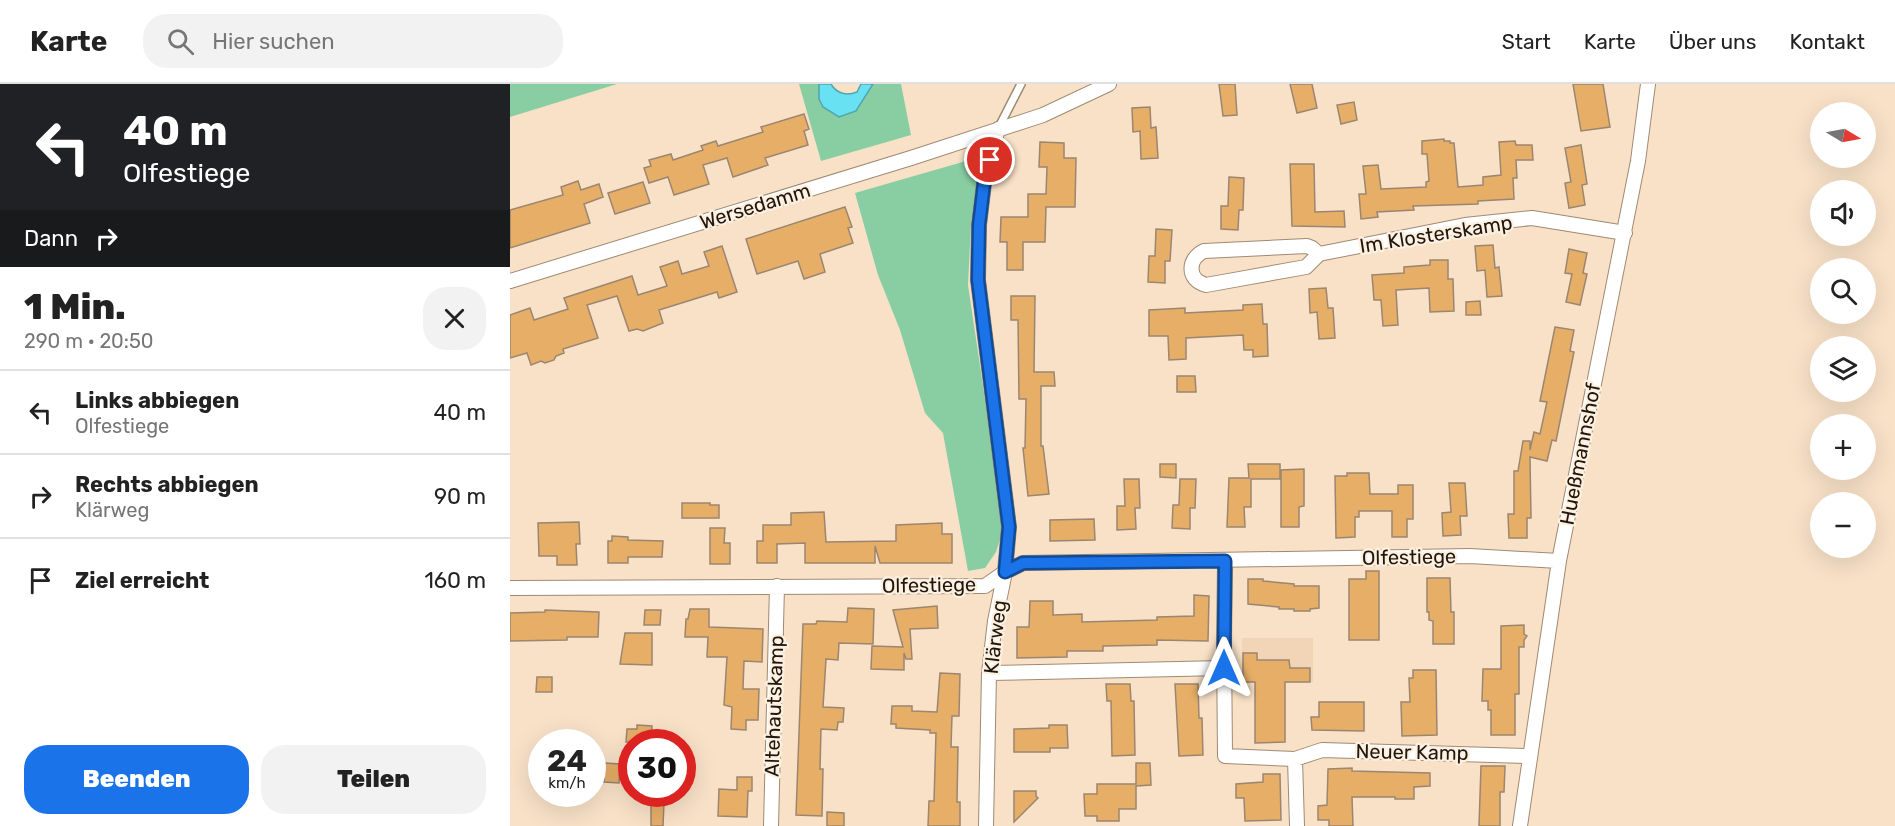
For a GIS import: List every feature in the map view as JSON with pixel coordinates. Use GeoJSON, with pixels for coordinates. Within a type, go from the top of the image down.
{"type":"FeatureCollection","features":[{"type":"Feature","properties":{"kind":"street","name":"Wersedamm"},"geometry":{"type":"LineString","coordinates":[[510,281],[900,162],[1043,115],[1109,84]]}},
{"type":"Feature","properties":{"kind":"street","name":"Hueßmannshof"},"geometry":{"type":"LineString","coordinates":[[1520,826],[1559,561],[1625,233],[1638,161],[1648,84]]}},
{"type":"Feature","properties":{"kind":"street","name":"Klärweg"},"geometry":{"type":"LineString","coordinates":[[986,826],[989,673],[994,621],[1005,572],[1009,527],[978,280],[982,195],[998,129]]}},
{"type":"Feature","properties":{"kind":"street","name":"Im Klosterskamp"},"geometry":{"type":"LineString","coordinates":[[1319,254],[1307,246],[1204,251],[1196,255],[1192,261],[1193,277],[1199,283],[1206,285],[1306,267],[1319,254],[1465,225],[1532,218],[1625,233]]}},
{"type":"Feature","properties":{"kind":"street","name":"Olfestiege"},"geometry":{"type":"LineString","coordinates":[[510,588],[985,586],[1023,563],[1470,556],[1559,561]]}},
{"type":"Feature","properties":{"kind":"street","name":"Neuer Kamp"},"geometry":{"type":"LineString","coordinates":[[1225,561],[1225,756],[1295,759],[1322,750],[1530,756]]}},
{"type":"Feature","properties":{"kind":"street","name":"Altehautskamp"},"geometry":{"type":"LineString","coordinates":[[771,826],[777,586]]}},
{"type":"Feature","properties":{"kind":"street"},"geometry":{"type":"LineString","coordinates":[[989,673],[1224,668]]}},
{"type":"Feature","properties":{"kind":"street"},"geometry":{"type":"LineString","coordinates":[[1295,759],[1297,826]]}},
{"type":"Feature","properties":{"kind":"lane"},"geometry":{"type":"LineString","coordinates":[[998,129],[1021,84]]}},
{"type":"Feature","properties":{"kind":"shaded area"},"geometry":{"type":"Polygon","coordinates":[[[1242,638],[1313,638],[1313,682],[1242,682],[1242,638]]]}},
{"type":"Feature","properties":{"kind":"green space"},"geometry":{"type":"Polygon","coordinates":[[[510,84],[617,84],[510,117],[510,84]]]}},
{"type":"Feature","properties":{"kind":"green space"},"geometry":{"type":"Polygon","coordinates":[[[799,84],[819,84],[819,99],[856,111],[873,84],[901,84],[911,135],[821,161],[799,84]]]}},
{"type":"Feature","properties":{"kind":"green space"},"geometry":{"type":"Polygon","coordinates":[[[980,157],[971,225],[968,285],[1004,527],[996,552],[985,568],[968,571],[943,433],[925,413],[900,330],[878,275],[855,193],[980,157]]]}},
{"type":"Feature","properties":{"kind":"water"},"geometry":{"type":"Polygon","coordinates":[[[819,84],[831,84],[839,92],[850,94],[857,92],[861,84],[873,84],[856,111],[839,117],[823,107],[819,99],[819,84]]]}},
{"type":"Feature","properties":{"kind":"building"},"geometry":{"type":"Polygon","coordinates":[[[1219,84],[1235,84],[1237,115],[1223,116],[1219,84]]]}},
{"type":"Feature","properties":{"kind":"building"},"geometry":{"type":"Polygon","coordinates":[[[1290,84],[1312,84],[1317,108],[1297,113],[1290,84]]]}},
{"type":"Feature","properties":{"kind":"building"},"geometry":{"type":"Polygon","coordinates":[[[1573,84],[1603,84],[1610,127],[1581,131],[1573,84]]]}},
{"type":"Feature","properties":{"kind":"building"},"geometry":{"type":"Polygon","coordinates":[[[1354,102],[1357,120],[1341,124],[1337,105],[1354,102]]]}},
{"type":"Feature","properties":{"kind":"building"},"geometry":{"type":"Polygon","coordinates":[[[1150,107],[1151,128],[1156,127],[1158,158],[1141,159],[1140,131],[1133,132],[1132,108],[1150,107]]]}},
{"type":"Feature","properties":{"kind":"building"},"geometry":{"type":"Polygon","coordinates":[[[804,114],[809,129],[804,131],[808,145],[765,158],[768,165],[733,177],[727,158],[703,165],[709,184],[674,195],[668,177],[649,183],[644,168],[651,166],[649,160],[671,154],[673,160],[703,150],[701,146],[716,141],[718,146],[763,132],[761,127],[804,114]]]}},
{"type":"Feature","properties":{"kind":"building"},"geometry":{"type":"Polygon","coordinates":[[[1444,139],[1444,141],[1454,143],[1458,187],[1483,185],[1483,177],[1501,175],[1499,142],[1515,141],[1516,145],[1532,145],[1533,160],[1516,160],[1517,178],[1513,178],[1514,199],[1478,201],[1478,204],[1413,206],[1414,210],[1377,212],[1378,217],[1361,219],[1359,194],[1366,194],[1363,166],[1378,165],[1381,189],[1426,187],[1426,182],[1429,181],[1427,154],[1422,154],[1422,141],[1444,139]]]}},
{"type":"Feature","properties":{"kind":"building"},"geometry":{"type":"Polygon","coordinates":[[[1040,142],[1064,143],[1064,158],[1076,158],[1075,207],[1046,207],[1045,242],[1023,242],[1023,270],[1007,270],[1007,242],[1000,242],[1001,217],[1028,217],[1028,194],[1046,194],[1047,167],[1039,167],[1040,142]]]}},
{"type":"Feature","properties":{"kind":"building"},"geometry":{"type":"Polygon","coordinates":[[[1581,145],[1587,184],[1582,185],[1585,205],[1569,208],[1565,183],[1571,182],[1565,148],[1581,145]]]}},
{"type":"Feature","properties":{"kind":"building"},"geometry":{"type":"Polygon","coordinates":[[[1290,164],[1314,164],[1315,212],[1344,211],[1345,227],[1292,226],[1290,164]]]}},
{"type":"Feature","properties":{"kind":"building"},"geometry":{"type":"Polygon","coordinates":[[[1229,177],[1244,178],[1243,210],[1239,210],[1238,230],[1221,229],[1221,206],[1228,206],[1229,177]]]}},
{"type":"Feature","properties":{"kind":"building"},"geometry":{"type":"Polygon","coordinates":[[[578,181],[581,190],[599,184],[603,197],[584,204],[590,223],[510,248],[510,210],[563,195],[561,187],[578,181]]]}},
{"type":"Feature","properties":{"kind":"building"},"geometry":{"type":"Polygon","coordinates":[[[643,182],[650,203],[615,214],[608,193],[643,182]]]}},
{"type":"Feature","properties":{"kind":"building"},"geometry":{"type":"Polygon","coordinates":[[[845,207],[852,227],[848,228],[853,243],[820,254],[825,272],[804,279],[798,261],[757,274],[746,239],[845,207]]]}},
{"type":"Feature","properties":{"kind":"building"},"geometry":{"type":"Polygon","coordinates":[[[1156,229],[1172,230],[1170,261],[1165,261],[1165,283],[1148,282],[1149,256],[1155,256],[1156,229]]]}},
{"type":"Feature","properties":{"kind":"building"},"geometry":{"type":"Polygon","coordinates":[[[1493,245],[1495,268],[1499,267],[1502,296],[1487,297],[1485,270],[1477,271],[1475,246],[1493,245]]]}},
{"type":"Feature","properties":{"kind":"building"},"geometry":{"type":"Polygon","coordinates":[[[722,246],[737,292],[719,298],[717,292],[659,310],[663,323],[643,331],[637,329],[629,331],[617,296],[587,305],[598,338],[563,349],[564,353],[545,363],[541,361],[531,365],[527,353],[510,358],[510,315],[530,308],[534,320],[568,309],[564,298],[632,276],[638,295],[667,286],[660,267],[678,261],[682,274],[709,266],[704,252],[722,246]]]}},
{"type":"Feature","properties":{"kind":"building"},"geometry":{"type":"Polygon","coordinates":[[[1569,249],[1587,253],[1583,273],[1587,274],[1580,305],[1566,302],[1572,274],[1565,273],[1569,249]]]}},
{"type":"Feature","properties":{"kind":"building"},"geometry":{"type":"Polygon","coordinates":[[[1430,260],[1448,260],[1448,279],[1453,279],[1454,311],[1430,312],[1429,288],[1396,290],[1398,325],[1383,326],[1381,300],[1374,300],[1372,275],[1404,273],[1404,267],[1430,265],[1430,260]]]}},
{"type":"Feature","properties":{"kind":"building"},"geometry":{"type":"Polygon","coordinates":[[[1326,288],[1328,308],[1333,308],[1335,338],[1319,339],[1317,312],[1310,313],[1309,289],[1326,288]]]}},
{"type":"Feature","properties":{"kind":"building"},"geometry":{"type":"Polygon","coordinates":[[[1011,296],[1035,296],[1034,372],[1054,372],[1055,386],[1041,386],[1041,446],[1043,446],[1049,494],[1028,496],[1023,448],[1025,448],[1026,399],[1019,399],[1018,320],[1011,320],[1011,296]]]}},
{"type":"Feature","properties":{"kind":"building"},"geometry":{"type":"Polygon","coordinates":[[[1480,301],[1481,315],[1466,315],[1466,302],[1480,301]]]}},
{"type":"Feature","properties":{"kind":"building"},"geometry":{"type":"Polygon","coordinates":[[[1262,304],[1263,324],[1267,324],[1268,356],[1253,357],[1253,350],[1244,350],[1243,335],[1186,338],[1186,359],[1169,360],[1168,336],[1149,336],[1149,310],[1185,308],[1185,313],[1243,310],[1243,305],[1262,304]]]}},
{"type":"Feature","properties":{"kind":"building"},"geometry":{"type":"Polygon","coordinates":[[[1555,327],[1574,330],[1570,351],[1574,352],[1556,441],[1552,440],[1547,461],[1530,457],[1531,518],[1527,518],[1527,538],[1509,538],[1508,514],[1514,514],[1514,471],[1518,471],[1523,441],[1530,441],[1530,450],[1534,432],[1540,434],[1547,402],[1540,401],[1555,327]]]}},
{"type":"Feature","properties":{"kind":"building"},"geometry":{"type":"Polygon","coordinates":[[[1177,376],[1195,376],[1196,392],[1177,392],[1177,376]]]}},
{"type":"Feature","properties":{"kind":"building"},"geometry":{"type":"Polygon","coordinates":[[[1160,464],[1176,464],[1176,478],[1160,477],[1160,464]]]}},
{"type":"Feature","properties":{"kind":"building"},"geometry":{"type":"Polygon","coordinates":[[[1248,464],[1280,464],[1280,479],[1251,479],[1251,507],[1244,507],[1245,527],[1227,527],[1229,478],[1249,478],[1248,464]]]}},
{"type":"Feature","properties":{"kind":"building"},"geometry":{"type":"Polygon","coordinates":[[[1304,469],[1304,506],[1299,507],[1299,527],[1281,527],[1281,470],[1304,469]]]}},
{"type":"Feature","properties":{"kind":"building"},"geometry":{"type":"Polygon","coordinates":[[[1347,473],[1369,473],[1370,494],[1398,494],[1398,485],[1413,485],[1413,519],[1407,519],[1407,537],[1392,537],[1392,511],[1359,511],[1359,517],[1355,517],[1355,537],[1336,538],[1335,476],[1347,476],[1347,473]]]}},
{"type":"Feature","properties":{"kind":"building"},"geometry":{"type":"Polygon","coordinates":[[[1124,479],[1139,479],[1140,508],[1135,508],[1136,529],[1117,530],[1117,506],[1125,506],[1124,479]]]}},
{"type":"Feature","properties":{"kind":"building"},"geometry":{"type":"Polygon","coordinates":[[[1180,479],[1196,479],[1195,508],[1190,508],[1190,529],[1172,528],[1173,505],[1179,505],[1180,479]]]}},
{"type":"Feature","properties":{"kind":"building"},"geometry":{"type":"Polygon","coordinates":[[[1449,483],[1465,483],[1467,516],[1460,516],[1461,535],[1443,536],[1442,513],[1451,512],[1449,483]]]}},
{"type":"Feature","properties":{"kind":"building"},"geometry":{"type":"Polygon","coordinates":[[[682,503],[719,505],[719,518],[682,518],[682,503]]]}},
{"type":"Feature","properties":{"kind":"building"},"geometry":{"type":"Polygon","coordinates":[[[824,512],[826,542],[896,541],[896,525],[942,523],[942,534],[952,534],[952,563],[880,563],[875,546],[875,563],[805,563],[805,543],[777,544],[777,563],[757,563],[757,541],[763,541],[763,525],[791,525],[791,513],[824,512]]]}},
{"type":"Feature","properties":{"kind":"building"},"geometry":{"type":"Polygon","coordinates":[[[1094,519],[1095,540],[1050,541],[1050,520],[1094,519]]]}},
{"type":"Feature","properties":{"kind":"building"},"geometry":{"type":"Polygon","coordinates":[[[579,522],[580,544],[576,544],[577,565],[557,565],[557,556],[539,556],[538,523],[579,522]]]}},
{"type":"Feature","properties":{"kind":"building"},"geometry":{"type":"Polygon","coordinates":[[[710,528],[725,528],[724,543],[730,543],[730,564],[710,564],[710,528]]]}},
{"type":"Feature","properties":{"kind":"building"},"geometry":{"type":"Polygon","coordinates":[[[612,536],[628,537],[628,540],[663,541],[662,557],[628,557],[628,563],[608,563],[608,541],[612,541],[612,536]]]}},
{"type":"Feature","properties":{"kind":"building"},"geometry":{"type":"Polygon","coordinates":[[[1366,571],[1379,571],[1379,640],[1349,640],[1349,579],[1366,579],[1366,571]]]}},
{"type":"Feature","properties":{"kind":"building"},"geometry":{"type":"Polygon","coordinates":[[[1427,578],[1450,578],[1451,612],[1454,612],[1454,644],[1433,644],[1433,621],[1429,620],[1429,612],[1427,612],[1427,578]]]}},
{"type":"Feature","properties":{"kind":"building"},"geometry":{"type":"Polygon","coordinates":[[[1248,579],[1263,579],[1263,581],[1294,584],[1294,586],[1319,586],[1319,608],[1310,609],[1310,611],[1294,611],[1294,609],[1248,604],[1248,579]]]}},
{"type":"Feature","properties":{"kind":"building"},"geometry":{"type":"Polygon","coordinates":[[[1194,595],[1209,596],[1208,641],[1157,640],[1157,645],[1103,646],[1103,651],[1067,651],[1067,657],[1017,658],[1017,627],[1029,627],[1030,601],[1053,601],[1053,615],[1082,614],[1082,622],[1157,620],[1157,617],[1194,616],[1194,595]]]}},
{"type":"Feature","properties":{"kind":"building"},"geometry":{"type":"Polygon","coordinates":[[[937,606],[938,628],[910,629],[912,659],[906,659],[904,653],[904,670],[871,669],[872,646],[903,647],[893,610],[937,606]]]}},
{"type":"Feature","properties":{"kind":"building"},"geometry":{"type":"Polygon","coordinates":[[[848,608],[874,609],[873,644],[839,643],[838,660],[826,659],[823,707],[844,708],[843,722],[838,722],[837,730],[821,729],[822,816],[796,815],[803,624],[816,624],[817,621],[847,622],[848,608]]]}},
{"type":"Feature","properties":{"kind":"building"},"geometry":{"type":"Polygon","coordinates":[[[690,609],[709,609],[709,627],[763,629],[762,662],[744,661],[743,689],[759,689],[758,720],[746,720],[746,730],[731,729],[732,707],[724,705],[727,657],[707,657],[708,637],[685,637],[686,619],[688,619],[690,609]]]}},
{"type":"Feature","properties":{"kind":"building"},"geometry":{"type":"Polygon","coordinates":[[[545,610],[599,612],[598,637],[510,641],[510,613],[545,612],[545,610]]]}},
{"type":"Feature","properties":{"kind":"building"},"geometry":{"type":"Polygon","coordinates":[[[645,610],[661,610],[660,625],[644,625],[645,610]]]}},
{"type":"Feature","properties":{"kind":"building"},"geometry":{"type":"Polygon","coordinates":[[[1524,625],[1524,634],[1527,636],[1524,640],[1524,647],[1519,647],[1519,694],[1515,694],[1515,735],[1491,735],[1491,710],[1488,710],[1488,701],[1482,701],[1483,669],[1501,669],[1501,626],[1524,625]]]}},
{"type":"Feature","properties":{"kind":"building"},"geometry":{"type":"Polygon","coordinates":[[[625,633],[652,633],[652,665],[620,664],[625,633]]]}},
{"type":"Feature","properties":{"kind":"building"},"geometry":{"type":"Polygon","coordinates":[[[1243,653],[1257,653],[1257,660],[1289,660],[1290,668],[1310,668],[1310,682],[1285,682],[1285,742],[1255,743],[1255,682],[1243,682],[1243,653]]]}},
{"type":"Feature","properties":{"kind":"building"},"geometry":{"type":"Polygon","coordinates":[[[1413,670],[1436,670],[1437,735],[1402,736],[1401,702],[1410,702],[1409,678],[1413,678],[1413,670]]]}},
{"type":"Feature","properties":{"kind":"building"},"geometry":{"type":"Polygon","coordinates":[[[940,673],[960,674],[959,716],[952,716],[951,747],[958,747],[957,802],[960,802],[960,826],[928,826],[929,801],[934,801],[936,733],[930,733],[930,730],[896,728],[896,724],[891,724],[892,706],[912,706],[912,711],[937,712],[940,673]]]}},
{"type":"Feature","properties":{"kind":"building"},"geometry":{"type":"Polygon","coordinates":[[[537,677],[552,677],[552,692],[536,692],[537,677]]]}},
{"type":"Feature","properties":{"kind":"building"},"geometry":{"type":"Polygon","coordinates":[[[1106,684],[1130,684],[1131,701],[1134,701],[1135,755],[1112,756],[1111,701],[1107,701],[1106,684]]]}},
{"type":"Feature","properties":{"kind":"building"},"geometry":{"type":"Polygon","coordinates":[[[1175,684],[1198,684],[1203,755],[1179,756],[1175,684]]]}},
{"type":"Feature","properties":{"kind":"building"},"geometry":{"type":"Polygon","coordinates":[[[1319,702],[1364,702],[1364,731],[1312,730],[1311,717],[1319,717],[1319,702]]]}},
{"type":"Feature","properties":{"kind":"building"},"geometry":{"type":"Polygon","coordinates":[[[637,725],[652,726],[652,729],[637,729],[637,725]]]}},
{"type":"Feature","properties":{"kind":"building"},"geometry":{"type":"Polygon","coordinates":[[[1049,725],[1067,725],[1068,748],[1050,748],[1050,752],[1014,752],[1014,729],[1049,728],[1049,725]]]}},
{"type":"Feature","properties":{"kind":"building"},"geometry":{"type":"Polygon","coordinates":[[[606,763],[618,764],[618,783],[606,782],[606,763]]]}},
{"type":"Feature","properties":{"kind":"building"},"geometry":{"type":"Polygon","coordinates":[[[1136,763],[1150,763],[1151,785],[1136,786],[1136,809],[1119,809],[1119,821],[1097,821],[1097,816],[1085,816],[1084,794],[1097,794],[1097,784],[1136,784],[1136,763]]]}},
{"type":"Feature","properties":{"kind":"building"},"geometry":{"type":"Polygon","coordinates":[[[1481,766],[1505,766],[1504,792],[1500,792],[1500,826],[1479,826],[1481,766]]]}},
{"type":"Feature","properties":{"kind":"building"},"geometry":{"type":"Polygon","coordinates":[[[1352,768],[1352,771],[1430,773],[1430,786],[1414,787],[1414,799],[1352,797],[1353,826],[1329,826],[1329,820],[1318,820],[1318,806],[1327,805],[1328,769],[1352,768]]]}},
{"type":"Feature","properties":{"kind":"building"},"geometry":{"type":"Polygon","coordinates":[[[1263,774],[1280,774],[1281,820],[1245,821],[1244,798],[1236,798],[1236,784],[1263,782],[1263,774]]]}},
{"type":"Feature","properties":{"kind":"building"},"geometry":{"type":"Polygon","coordinates":[[[737,777],[752,777],[752,791],[748,791],[747,817],[718,816],[719,789],[737,790],[737,777]]]}},
{"type":"Feature","properties":{"kind":"building"},"geometry":{"type":"Polygon","coordinates":[[[1014,791],[1036,791],[1038,798],[1014,822],[1014,791]]]}},
{"type":"Feature","properties":{"kind":"building"},"geometry":{"type":"Polygon","coordinates":[[[651,807],[664,807],[663,826],[651,826],[651,807]]]}},
{"type":"Feature","properties":{"kind":"building"},"geometry":{"type":"Polygon","coordinates":[[[827,812],[844,813],[844,826],[827,826],[827,812]]]}},
{"type":"Feature","properties":{"kind":"route"},"geometry":{"type":"LineString","coordinates":[[990,160],[985,175],[979,225],[978,280],[1009,527],[1005,572],[1023,563],[1225,561],[1224,668]]}}]}
